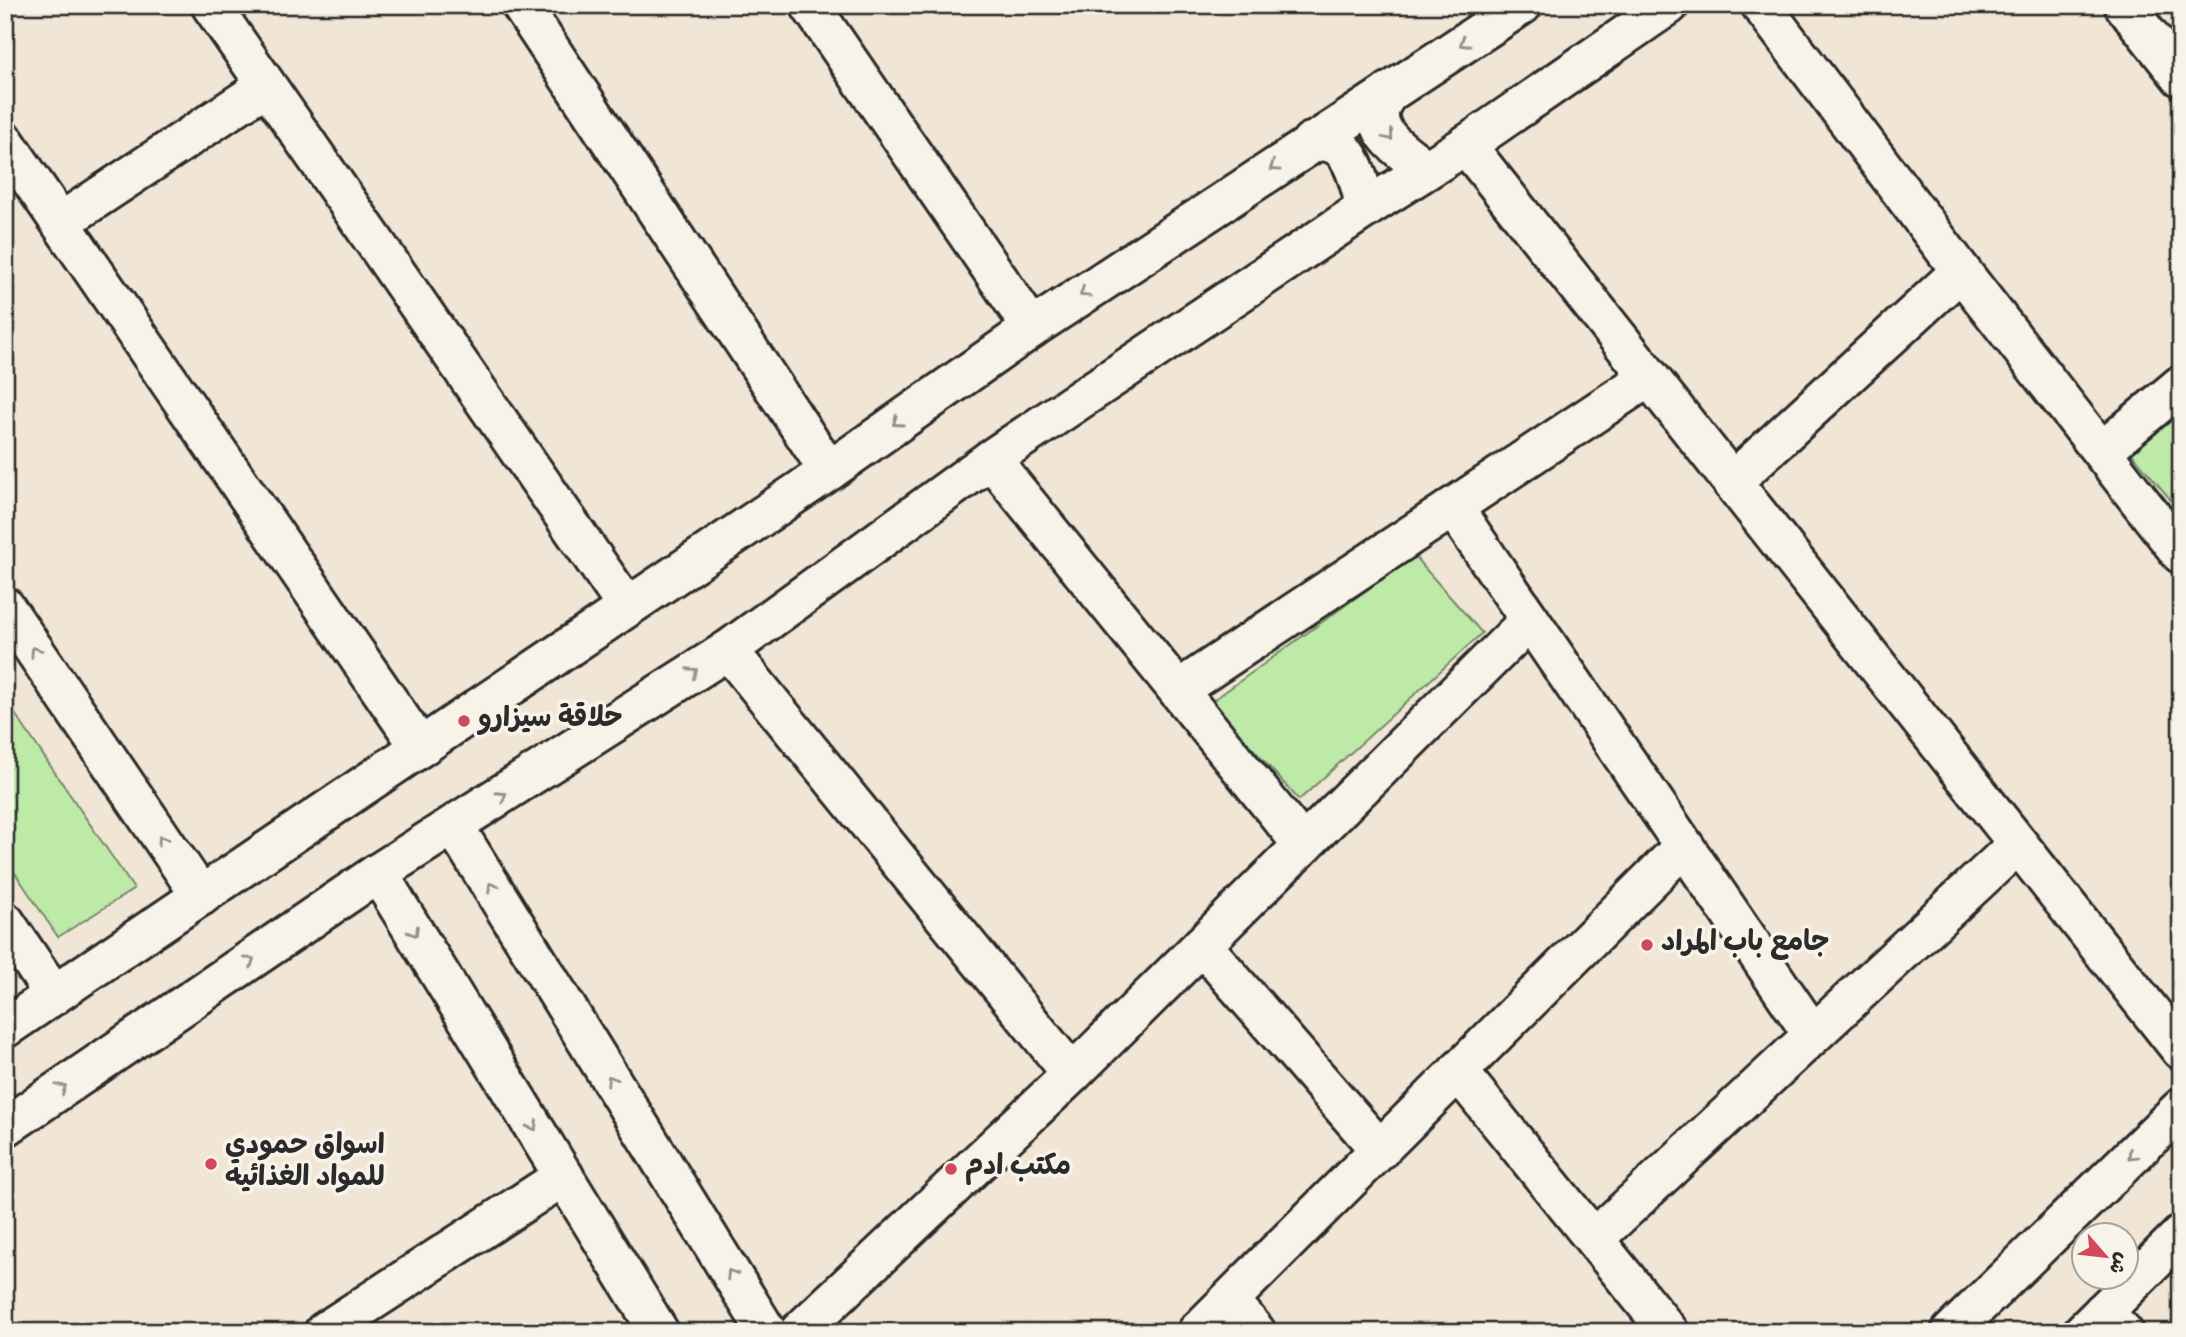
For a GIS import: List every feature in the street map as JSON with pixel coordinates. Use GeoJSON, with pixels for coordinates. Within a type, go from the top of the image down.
{"type":"FeatureCollection","features":[{"type":"Feature","properties":{"kind":"street"},"geometry":{"type":"LineString","coordinates":[[211,5],[627,607]]}},
{"type":"Feature","properties":{"kind":"street"},"geometry":{"type":"LineString","coordinates":[[521,5],[829,471]]}},
{"type":"Feature","properties":{"kind":"street"},"geometry":{"type":"LineString","coordinates":[[810,5],[1032,328]]}},
{"type":"Feature","properties":{"kind":"street"},"geometry":{"type":"LineString","coordinates":[[5,1028],[829,471],[1032,328],[1521,5]]}},
{"type":"Feature","properties":{"kind":"street"},"geometry":{"type":"LineString","coordinates":[[5,1127],[378,873],[728,650],[991,459],[1366,208],[1466,145],[1669,5]]}},
{"type":"Feature","properties":{"kind":"street"},"geometry":{"type":"LineString","coordinates":[[1761,5],[1961,271],[2181,554]]}},
{"type":"Feature","properties":{"kind":"street"},"geometry":{"type":"LineString","coordinates":[[2124,5],[2181,77]]}},
{"type":"Feature","properties":{"kind":"street"},"geometry":{"type":"LineString","coordinates":[[61,222],[266,86]]}},
{"type":"Feature","properties":{"kind":"street"},"geometry":{"type":"LineString","coordinates":[[1388,92],[1378,111],[1380,125],[1385,135],[1425,169]]}},
{"type":"Feature","properties":{"kind":"street"},"geometry":{"type":"LineString","coordinates":[[5,142],[420,747]]}},
{"type":"Feature","properties":{"kind":"street"},"geometry":{"type":"LineString","coordinates":[[1311,142],[1329,142],[1339,147],[1347,156],[1366,208]]}},
{"type":"Feature","properties":{"kind":"street"},"geometry":{"type":"LineString","coordinates":[[1466,145],[2181,1050]]}},
{"type":"Feature","properties":{"kind":"street"},"geometry":{"type":"LineString","coordinates":[[1731,482],[1961,271]]}},
{"type":"Feature","properties":{"kind":"street"},"geometry":{"type":"LineString","coordinates":[[1178,690],[1649,377]]}},
{"type":"Feature","properties":{"kind":"street"},"geometry":{"type":"LineString","coordinates":[[2102,451],[2181,385]]}},
{"type":"Feature","properties":{"kind":"street"},"geometry":{"type":"LineString","coordinates":[[991,459],[1303,845]]}},
{"type":"Feature","properties":{"kind":"street"},"geometry":{"type":"LineString","coordinates":[[1453,507],[1814,1035]]}},
{"type":"Feature","properties":{"kind":"street"},"geometry":{"type":"LineString","coordinates":[[5,607],[201,896]]}},
{"type":"Feature","properties":{"kind":"street"},"geometry":{"type":"LineString","coordinates":[[799,1332],[1072,1074],[1530,620]]}},
{"type":"Feature","properties":{"kind":"street"},"geometry":{"type":"LineString","coordinates":[[728,650],[1072,1074]]}},
{"type":"Feature","properties":{"kind":"street"},"geometry":{"type":"LineString","coordinates":[[454,826],[767,1332]]}},
{"type":"Feature","properties":{"kind":"street"},"geometry":{"type":"LineString","coordinates":[[1595,1238],[2018,844]]}},
{"type":"Feature","properties":{"kind":"street"},"geometry":{"type":"LineString","coordinates":[[1197,1332],[1684,846]]}},
{"type":"Feature","properties":{"kind":"street"},"geometry":{"type":"LineString","coordinates":[[378,873],[659,1332]]}},
{"type":"Feature","properties":{"kind":"street"},"geometry":{"type":"LineString","coordinates":[[5,922],[54,995]]}},
{"type":"Feature","properties":{"kind":"street"},"geometry":{"type":"LineString","coordinates":[[1202,945],[1380,1150]]}},
{"type":"Feature","properties":{"kind":"street"},"geometry":{"type":"LineString","coordinates":[[1458,1072],[1669,1332]]}},
{"type":"Feature","properties":{"kind":"street"},"geometry":{"type":"LineString","coordinates":[[1951,1332],[2181,1108]]}},
{"type":"Feature","properties":{"kind":"street"},"geometry":{"type":"LineString","coordinates":[[324,1332],[564,1176]]}},
{"type":"Feature","properties":{"kind":"street"},"geometry":{"type":"LineString","coordinates":[[2103,1325],[2181,1235]]}},
{"type":"Feature","properties":{"kind":"street"},"geometry":{"type":"LineString","coordinates":[[1230,1300],[1256,1332]]}},
{"type":"Feature","properties":{"kind":"green space"},"geometry":{"type":"Polygon","coordinates":[[[2181,404],[2181,512],[2128,449],[2181,404]]]}},
{"type":"Feature","properties":{"kind":"green space"},"geometry":{"type":"Polygon","coordinates":[[[1414,556],[1482,633],[1299,800],[1211,702],[1414,556]]]}},
{"type":"Feature","properties":{"kind":"green space"},"geometry":{"type":"Polygon","coordinates":[[[5,699],[134,889],[58,937],[5,858],[5,699]]]}},
{"type":"Feature","properties":{"kind":"place","name":"حلاقة سيزارو"},"geometry":{"type":"Point","coordinates":[464,721]}},
{"type":"Feature","properties":{"kind":"place","name":"جامع باب المراد"},"geometry":{"type":"Point","coordinates":[1647,945]}},
{"type":"Feature","properties":{"kind":"place","name":"اسواق حمودي للمواد الغذائيه"},"geometry":{"type":"Point","coordinates":[211,1164]}},
{"type":"Feature","properties":{"kind":"place","name":"مكتب ادم"},"geometry":{"type":"Point","coordinates":[951,1169]}}]}
